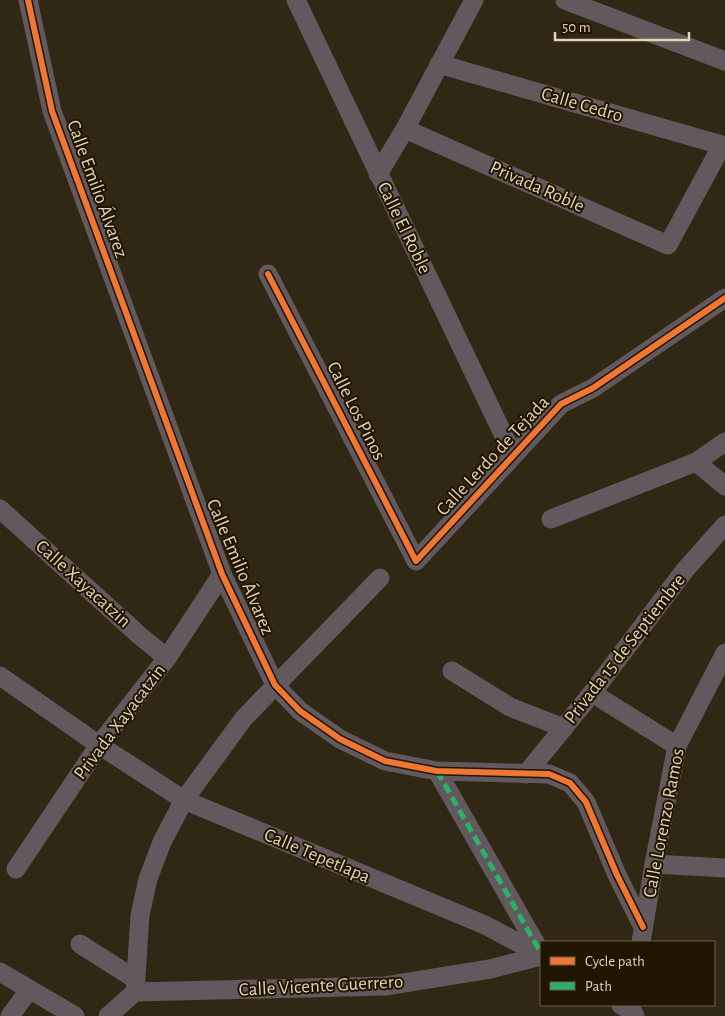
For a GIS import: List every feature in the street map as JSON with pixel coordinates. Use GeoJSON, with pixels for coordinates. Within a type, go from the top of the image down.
{"type":"FeatureCollection","features":[{"type":"Feature","properties":{"kind":"street","name":"Calle Emilio Álvarez"},"geometry":{"type":"LineString","coordinates":[[28,0],[52,111],[222,574],[275,685],[300,711],[340,739],[385,761],[437,771],[549,774],[570,784],[586,802],[642,935]]}},
{"type":"Feature","properties":{"kind":"street","name":"Calle El Roble"},"geometry":{"type":"LineString","coordinates":[[296,0],[513,455]]}},
{"type":"Feature","properties":{"kind":"street"},"geometry":{"type":"LineString","coordinates":[[378,174],[405,129],[474,0]]}},
{"type":"Feature","properties":{"kind":"street"},"geometry":{"type":"LineString","coordinates":[[565,0],[725,61]]}},
{"type":"Feature","properties":{"kind":"street","name":"Calle Cedro"},"geometry":{"type":"LineString","coordinates":[[439,64],[724,146]]}},
{"type":"Feature","properties":{"kind":"street","name":"Privada Roble"},"geometry":{"type":"LineString","coordinates":[[405,129],[668,245],[724,146]]}},
{"type":"Feature","properties":{"kind":"street","name":"Calle Los Pinos"},"geometry":{"type":"LineString","coordinates":[[268,274],[416,561]]}},
{"type":"Feature","properties":{"kind":"street","name":"Calle Lerdo de Tejada"},"geometry":{"type":"LineString","coordinates":[[416,561],[561,404],[594,388],[725,298]]}},
{"type":"Feature","properties":{"kind":"street"},"geometry":{"type":"LineString","coordinates":[[551,519],[696,462],[725,442]]}},
{"type":"Feature","properties":{"kind":"street"},"geometry":{"type":"LineString","coordinates":[[696,462],[725,486]]}},
{"type":"Feature","properties":{"kind":"street","name":"Calle Xayacatzin"},"geometry":{"type":"LineString","coordinates":[[0,509],[139,636],[167,658]]}},
{"type":"Feature","properties":{"kind":"street","name":"Privada 15 de Septiembre"},"geometry":{"type":"LineString","coordinates":[[526,774],[592,693],[685,570],[725,525]]}},
{"type":"Feature","properties":{"kind":"street","name":"Privada Xayacatzin"},"geometry":{"type":"LineString","coordinates":[[16,869],[99,745],[167,658],[222,574]]}},
{"type":"Feature","properties":{"kind":"street"},"geometry":{"type":"LineString","coordinates":[[108,1016],[135,985],[140,915],[148,879],[162,842],[184,800],[244,718],[380,578]]}},
{"type":"Feature","properties":{"kind":"street","name":"Calle Lorenzo Ramos"},"geometry":{"type":"LineString","coordinates":[[642,935],[677,746],[725,654]]}},
{"type":"Feature","properties":{"kind":"street"},"geometry":{"type":"LineString","coordinates":[[452,671],[510,707],[564,728]]}},
{"type":"Feature","properties":{"kind":"street"},"geometry":{"type":"LineString","coordinates":[[0,676],[99,745]]}},
{"type":"Feature","properties":{"kind":"street"},"geometry":{"type":"LineString","coordinates":[[592,693],[677,746]]}},
{"type":"Feature","properties":{"kind":"street","name":"Calle Tepetlapa"},"geometry":{"type":"LineString","coordinates":[[99,745],[184,800],[485,925],[540,954]]}},
{"type":"Feature","properties":{"kind":"street"},"geometry":{"type":"LineString","coordinates":[[437,771],[540,953]]}},
{"type":"Feature","properties":{"kind":"street"},"geometry":{"type":"LineString","coordinates":[[654,864],[725,868]]}},
{"type":"Feature","properties":{"kind":"street"},"geometry":{"type":"LineString","coordinates":[[80,944],[135,985]]}},
{"type":"Feature","properties":{"kind":"street","name":"Calle Vicente Guerrero"},"geometry":{"type":"LineString","coordinates":[[135,985],[385,986],[490,969],[540,955]]}},
{"type":"Feature","properties":{"kind":"street"},"geometry":{"type":"LineString","coordinates":[[0,972],[76,1016]]}},
{"type":"Feature","properties":{"kind":"street"},"geometry":{"type":"LineString","coordinates":[[10,1016],[29,990]]}},
{"type":"Feature","properties":{"kind":"marked path"},"geometry":{"type":"LineString","coordinates":[[437,771],[540,951]]}},
{"type":"Feature","properties":{"kind":"cycle path"},"geometry":{"type":"LineString","coordinates":[[28,0],[52,111],[222,574],[275,685],[300,711],[340,739],[385,761],[437,771],[549,774],[570,783],[586,802],[617,875],[643,927]]}},
{"type":"Feature","properties":{"kind":"cycle path"},"geometry":{"type":"LineString","coordinates":[[268,274],[416,561],[561,404],[593,388],[725,298]]}}]}
